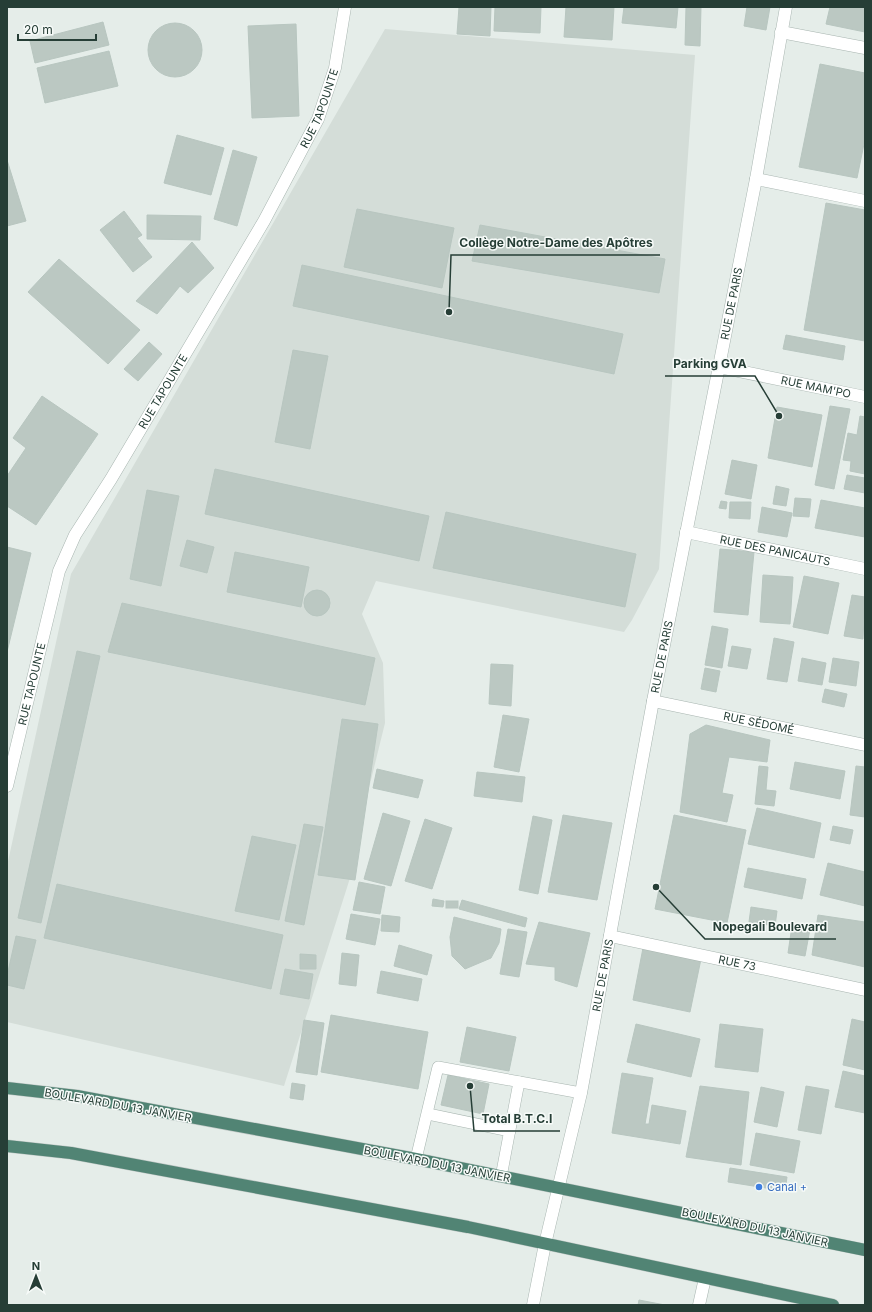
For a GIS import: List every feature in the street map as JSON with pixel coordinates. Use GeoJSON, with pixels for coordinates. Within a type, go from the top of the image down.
{"type":"FeatureCollection","features":[{"type":"Feature","properties":{"kind":"highway","name":"BOULEVARD DU 13 JANVIER"},"geometry":{"type":"LineString","coordinates":[[7,1088],[77,1096],[416,1159],[865,1250]]}},
{"type":"Feature","properties":{"kind":"highway"},"geometry":{"type":"LineString","coordinates":[[7,1146],[71,1153],[468,1227],[833,1305]]}},
{"type":"Feature","properties":{"kind":"street","name":"RUE TAPOUNTE"},"geometry":{"type":"LineString","coordinates":[[7,786],[59,571],[75,535],[111,479],[264,221],[318,119],[335,68],[345,7]]}},
{"type":"Feature","properties":{"kind":"street","name":"RUE DE PARIS"},"geometry":{"type":"LineString","coordinates":[[533,1305],[544,1244],[581,1092],[653,701],[756,179],[786,7]]}},
{"type":"Feature","properties":{"kind":"street"},"geometry":{"type":"LineString","coordinates":[[781,32],[865,48]]}},
{"type":"Feature","properties":{"kind":"street"},"geometry":{"type":"LineString","coordinates":[[756,179],[865,201]]}},
{"type":"Feature","properties":{"kind":"street","name":"RUE MAM'PO"},"geometry":{"type":"LineString","coordinates":[[719,367],[865,397]]}},
{"type":"Feature","properties":{"kind":"street","name":"RUE DES PANICAUTS"},"geometry":{"type":"LineString","coordinates":[[686,532],[865,569]]}},
{"type":"Feature","properties":{"kind":"street","name":"RUE SÉDOMÉ"},"geometry":{"type":"LineString","coordinates":[[653,701],[865,745]]}},
{"type":"Feature","properties":{"kind":"street","name":"RUE 73"},"geometry":{"type":"LineString","coordinates":[[610,936],[865,990]]}},
{"type":"Feature","properties":{"kind":"street"},"geometry":{"type":"LineString","coordinates":[[699,1305],[705,1278]]}},
{"type":"Feature","properties":{"kind":"lane"},"geometry":{"type":"LineString","coordinates":[[416,1159],[428,1114],[438,1067],[581,1092]]}},
{"type":"Feature","properties":{"kind":"lane"},"geometry":{"type":"LineString","coordinates":[[501,1177],[519,1082]]}},
{"type":"Feature","properties":{"kind":"lane"},"geometry":{"type":"LineString","coordinates":[[428,1114],[510,1131]]}},
{"type":"Feature","properties":{"kind":"shaded area"},"geometry":{"type":"Polygon","coordinates":[[[385,29],[695,55],[659,569],[624,632],[376,581],[362,614],[383,663],[385,723],[369,788],[357,856],[284,1086],[7,1022],[7,866],[71,574],[385,29]]]}},
{"type":"Feature","properties":{"kind":"building"},"geometry":{"type":"Polygon","coordinates":[[[459,7],[491,7],[490,36],[457,34],[459,7]]]}},
{"type":"Feature","properties":{"kind":"building"},"geometry":{"type":"Polygon","coordinates":[[[495,7],[541,7],[540,33],[494,31],[495,7]]]}},
{"type":"Feature","properties":{"kind":"building"},"geometry":{"type":"Polygon","coordinates":[[[566,7],[614,7],[612,40],[564,37],[566,7]]]}},
{"type":"Feature","properties":{"kind":"building"},"geometry":{"type":"Polygon","coordinates":[[[624,7],[678,7],[676,28],[622,23],[624,7]]]}},
{"type":"Feature","properties":{"kind":"building"},"geometry":{"type":"Polygon","coordinates":[[[686,7],[701,7],[700,46],[685,45],[686,7]]]}},
{"type":"Feature","properties":{"kind":"building"},"geometry":{"type":"Polygon","coordinates":[[[747,7],[770,7],[766,30],[744,26],[747,7]]]}},
{"type":"Feature","properties":{"kind":"building"},"geometry":{"type":"Polygon","coordinates":[[[830,7],[865,7],[865,32],[826,24],[830,7]]]}},
{"type":"Feature","properties":{"kind":"building"},"geometry":{"type":"Polygon","coordinates":[[[103,22],[109,45],[35,63],[30,41],[103,22]]]}},
{"type":"Feature","properties":{"kind":"building"},"geometry":{"type":"Polygon","coordinates":[[[170,23],[180,23],[190,27],[198,35],[202,45],[202,55],[198,65],[190,73],[180,77],[170,77],[160,73],[152,65],[148,55],[148,45],[152,35],[160,27],[170,23]]]}},
{"type":"Feature","properties":{"kind":"building"},"geometry":{"type":"Polygon","coordinates":[[[296,24],[299,116],[252,118],[248,26],[296,24]]]}},
{"type":"Feature","properties":{"kind":"building"},"geometry":{"type":"Polygon","coordinates":[[[109,51],[118,86],[45,103],[37,68],[109,51]]]}},
{"type":"Feature","properties":{"kind":"building"},"geometry":{"type":"Polygon","coordinates":[[[820,64],[865,73],[865,139],[857,178],[799,167],[820,64]]]}},
{"type":"Feature","properties":{"kind":"building"},"geometry":{"type":"Polygon","coordinates":[[[177,135],[224,148],[211,195],[164,183],[177,135]]]}},
{"type":"Feature","properties":{"kind":"building"},"geometry":{"type":"Polygon","coordinates":[[[233,150],[257,157],[237,226],[214,219],[233,150]]]}},
{"type":"Feature","properties":{"kind":"building"},"geometry":{"type":"Polygon","coordinates":[[[7,160],[26,221],[7,226],[7,160]]]}},
{"type":"Feature","properties":{"kind":"building"},"geometry":{"type":"Polygon","coordinates":[[[826,203],[865,210],[865,341],[804,330],[826,203]]]}},
{"type":"Feature","properties":{"kind":"building"},"geometry":{"type":"Polygon","coordinates":[[[357,209],[454,228],[442,288],[344,267],[357,209]]]}},
{"type":"Feature","properties":{"kind":"building"},"geometry":{"type":"Polygon","coordinates":[[[124,211],[142,235],[137,238],[152,257],[133,272],[100,230],[124,211]]]}},
{"type":"Feature","properties":{"kind":"building"},"geometry":{"type":"Polygon","coordinates":[[[147,215],[201,216],[200,240],[147,239],[147,215]]]}},
{"type":"Feature","properties":{"kind":"building"},"geometry":{"type":"Polygon","coordinates":[[[480,225],[665,259],[659,293],[472,261],[480,225]]]}},
{"type":"Feature","properties":{"kind":"building"},"geometry":{"type":"Polygon","coordinates":[[[192,242],[214,268],[188,293],[180,286],[157,314],[136,301],[192,242]]]}},
{"type":"Feature","properties":{"kind":"building"},"geometry":{"type":"Polygon","coordinates":[[[59,259],[140,330],[108,364],[28,292],[59,259]]]}},
{"type":"Feature","properties":{"kind":"building"},"geometry":{"type":"Polygon","coordinates":[[[302,265],[623,334],[614,374],[293,306],[302,265]]]}},
{"type":"Feature","properties":{"kind":"building"},"geometry":{"type":"Polygon","coordinates":[[[786,335],[845,346],[843,360],[783,349],[786,335]]]}},
{"type":"Feature","properties":{"kind":"building"},"geometry":{"type":"Polygon","coordinates":[[[149,342],[162,354],[138,381],[124,369],[149,342]]]}},
{"type":"Feature","properties":{"kind":"building"},"geometry":{"type":"Polygon","coordinates":[[[293,350],[328,356],[310,449],[275,442],[293,350]]]}},
{"type":"Feature","properties":{"kind":"building"},"geometry":{"type":"Polygon","coordinates":[[[42,396],[98,434],[36,525],[7,506],[7,476],[26,448],[13,438],[42,396]]]}},
{"type":"Feature","properties":{"kind":"building"},"geometry":{"type":"Polygon","coordinates":[[[830,406],[850,409],[834,489],[815,485],[830,406]]]}},
{"type":"Feature","properties":{"kind":"building"},"geometry":{"type":"Polygon","coordinates":[[[777,407],[822,415],[812,467],[768,458],[777,407]]]}},
{"type":"Feature","properties":{"kind":"building"},"geometry":{"type":"Polygon","coordinates":[[[860,416],[865,417],[865,474],[850,471],[851,461],[843,460],[848,433],[857,435],[860,416]]]}},
{"type":"Feature","properties":{"kind":"building"},"geometry":{"type":"Polygon","coordinates":[[[732,460],[757,465],[751,499],[725,494],[732,460]]]}},
{"type":"Feature","properties":{"kind":"building"},"geometry":{"type":"Polygon","coordinates":[[[215,469],[429,516],[419,561],[205,514],[215,469]]]}},
{"type":"Feature","properties":{"kind":"building"},"geometry":{"type":"Polygon","coordinates":[[[847,475],[865,478],[865,493],[844,489],[847,475]]]}},
{"type":"Feature","properties":{"kind":"building"},"geometry":{"type":"Polygon","coordinates":[[[776,486],[789,489],[786,506],[773,504],[776,486]]]}},
{"type":"Feature","properties":{"kind":"building"},"geometry":{"type":"Polygon","coordinates":[[[147,490],[179,496],[161,586],[130,579],[147,490]]]}},
{"type":"Feature","properties":{"kind":"building"},"geometry":{"type":"Polygon","coordinates":[[[795,498],[811,499],[809,517],[793,516],[795,498]]]}},
{"type":"Feature","properties":{"kind":"building"},"geometry":{"type":"Polygon","coordinates":[[[821,500],[865,508],[865,537],[815,528],[821,500]]]}},
{"type":"Feature","properties":{"kind":"building"},"geometry":{"type":"Polygon","coordinates":[[[721,501],[727,502],[726,509],[719,508],[721,501]]]}},
{"type":"Feature","properties":{"kind":"building"},"geometry":{"type":"Polygon","coordinates":[[[730,502],[751,502],[750,519],[729,518],[730,502]]]}},
{"type":"Feature","properties":{"kind":"building"},"geometry":{"type":"Polygon","coordinates":[[[762,507],[792,513],[787,537],[758,532],[762,507]]]}},
{"type":"Feature","properties":{"kind":"building"},"geometry":{"type":"Polygon","coordinates":[[[446,512],[636,554],[625,607],[433,568],[446,512]]]}},
{"type":"Feature","properties":{"kind":"building"},"geometry":{"type":"Polygon","coordinates":[[[187,540],[214,547],[207,573],[180,566],[187,540]]]}},
{"type":"Feature","properties":{"kind":"building"},"geometry":{"type":"Polygon","coordinates":[[[7,547],[31,553],[7,652],[7,547]]]}},
{"type":"Feature","properties":{"kind":"building"},"geometry":{"type":"Polygon","coordinates":[[[720,549],[754,552],[748,615],[714,612],[720,549]]]}},
{"type":"Feature","properties":{"kind":"building"},"geometry":{"type":"Polygon","coordinates":[[[235,552],[309,567],[301,607],[227,592],[235,552]]]}},
{"type":"Feature","properties":{"kind":"building"},"geometry":{"type":"Polygon","coordinates":[[[763,575],[793,577],[790,624],[760,622],[763,575]]]}},
{"type":"Feature","properties":{"kind":"building"},"geometry":{"type":"Polygon","coordinates":[[[804,576],[839,583],[828,634],[793,627],[804,576]]]}},
{"type":"Feature","properties":{"kind":"building"},"geometry":{"type":"Polygon","coordinates":[[[317,590],[326,594],[330,603],[326,612],[317,616],[308,612],[304,603],[308,594],[317,590]]]}},
{"type":"Feature","properties":{"kind":"building"},"geometry":{"type":"Polygon","coordinates":[[[852,595],[865,597],[863,639],[844,636],[852,595]]]}},
{"type":"Feature","properties":{"kind":"building"},"geometry":{"type":"Polygon","coordinates":[[[122,603],[375,658],[365,705],[108,652],[122,603]]]}},
{"type":"Feature","properties":{"kind":"building"},"geometry":{"type":"Polygon","coordinates":[[[712,626],[728,629],[722,668],[705,665],[712,626]]]}},
{"type":"Feature","properties":{"kind":"building"},"geometry":{"type":"Polygon","coordinates":[[[774,638],[794,642],[787,682],[767,679],[774,638]]]}},
{"type":"Feature","properties":{"kind":"building"},"geometry":{"type":"Polygon","coordinates":[[[732,646],[751,649],[747,669],[728,666],[732,646]]]}},
{"type":"Feature","properties":{"kind":"building"},"geometry":{"type":"Polygon","coordinates":[[[77,651],[100,656],[41,923],[18,918],[77,651]]]}},
{"type":"Feature","properties":{"kind":"building"},"geometry":{"type":"Polygon","coordinates":[[[802,658],[826,663],[822,685],[798,681],[802,658]]]}},
{"type":"Feature","properties":{"kind":"building"},"geometry":{"type":"Polygon","coordinates":[[[833,658],[859,662],[856,686],[829,682],[833,658]]]}},
{"type":"Feature","properties":{"kind":"building"},"geometry":{"type":"Polygon","coordinates":[[[491,664],[513,665],[511,706],[489,704],[491,664]]]}},
{"type":"Feature","properties":{"kind":"building"},"geometry":{"type":"Polygon","coordinates":[[[705,668],[720,671],[716,692],[701,689],[705,668]]]}},
{"type":"Feature","properties":{"kind":"building"},"geometry":{"type":"Polygon","coordinates":[[[825,689],[847,694],[844,707],[822,702],[825,689]]]}},
{"type":"Feature","properties":{"kind":"building"},"geometry":{"type":"Polygon","coordinates":[[[503,715],[529,719],[519,772],[494,767],[503,715]]]}},
{"type":"Feature","properties":{"kind":"building"},"geometry":{"type":"Polygon","coordinates":[[[342,719],[378,724],[355,880],[318,875],[342,719]]]}},
{"type":"Feature","properties":{"kind":"building"},"geometry":{"type":"Polygon","coordinates":[[[706,725],[770,740],[767,762],[729,757],[722,793],[733,795],[727,822],[680,812],[690,734],[706,725]]]}},
{"type":"Feature","properties":{"kind":"building"},"geometry":{"type":"Polygon","coordinates":[[[795,762],[845,771],[840,799],[790,789],[795,762]]]}},
{"type":"Feature","properties":{"kind":"building"},"geometry":{"type":"Polygon","coordinates":[[[759,766],[768,767],[766,790],[776,791],[774,806],[755,804],[759,766]]]}},
{"type":"Feature","properties":{"kind":"building"},"geometry":{"type":"Polygon","coordinates":[[[856,766],[865,767],[865,817],[850,815],[856,766]]]}},
{"type":"Feature","properties":{"kind":"building"},"geometry":{"type":"Polygon","coordinates":[[[377,769],[423,780],[418,798],[373,788],[377,769]]]}},
{"type":"Feature","properties":{"kind":"building"},"geometry":{"type":"Polygon","coordinates":[[[477,772],[525,777],[522,802],[474,796],[477,772]]]}},
{"type":"Feature","properties":{"kind":"building"},"geometry":{"type":"Polygon","coordinates":[[[757,808],[821,823],[814,858],[748,844],[757,808]]]}},
{"type":"Feature","properties":{"kind":"building"},"geometry":{"type":"Polygon","coordinates":[[[383,813],[410,821],[391,886],[364,879],[383,813]]]}},
{"type":"Feature","properties":{"kind":"building"},"geometry":{"type":"Polygon","coordinates":[[[563,815],[612,823],[597,900],[548,892],[563,815]]]}},
{"type":"Feature","properties":{"kind":"building"},"geometry":{"type":"Polygon","coordinates":[[[674,815],[746,830],[727,923],[655,909],[674,815]]]}},
{"type":"Feature","properties":{"kind":"building"},"geometry":{"type":"Polygon","coordinates":[[[533,816],[552,820],[538,894],[519,890],[533,816]]]}},
{"type":"Feature","properties":{"kind":"building"},"geometry":{"type":"Polygon","coordinates":[[[425,819],[452,828],[432,889],[405,881],[425,819]]]}},
{"type":"Feature","properties":{"kind":"building"},"geometry":{"type":"Polygon","coordinates":[[[304,824],[323,827],[304,925],[285,921],[304,824]]]}},
{"type":"Feature","properties":{"kind":"building"},"geometry":{"type":"Polygon","coordinates":[[[833,826],[853,830],[850,844],[830,840],[833,826]]]}},
{"type":"Feature","properties":{"kind":"building"},"geometry":{"type":"Polygon","coordinates":[[[252,836],[296,845],[279,920],[235,911],[252,836]]]}},
{"type":"Feature","properties":{"kind":"building"},"geometry":{"type":"Polygon","coordinates":[[[828,863],[865,872],[865,906],[820,895],[828,863]]]}},
{"type":"Feature","properties":{"kind":"building"},"geometry":{"type":"Polygon","coordinates":[[[748,868],[806,879],[802,899],[744,887],[748,868]]]}},
{"type":"Feature","properties":{"kind":"building"},"geometry":{"type":"Polygon","coordinates":[[[359,882],[385,887],[380,914],[353,910],[359,882]]]}},
{"type":"Feature","properties":{"kind":"building"},"geometry":{"type":"Polygon","coordinates":[[[57,884],[283,935],[271,989],[44,938],[57,884]]]}},
{"type":"Feature","properties":{"kind":"building"},"geometry":{"type":"Polygon","coordinates":[[[433,899],[444,901],[443,907],[432,906],[433,899]]]}},
{"type":"Feature","properties":{"kind":"building"},"geometry":{"type":"Polygon","coordinates":[[[462,900],[527,918],[525,927],[459,909],[462,900]]]}},
{"type":"Feature","properties":{"kind":"building"},"geometry":{"type":"Polygon","coordinates":[[[446,901],[458,901],[458,908],[446,908],[446,901]]]}},
{"type":"Feature","properties":{"kind":"building"},"geometry":{"type":"Polygon","coordinates":[[[751,907],[777,911],[775,926],[749,922],[751,907]]]}},
{"type":"Feature","properties":{"kind":"building"},"geometry":{"type":"Polygon","coordinates":[[[351,914],[380,919],[375,945],[346,939],[351,914]]]}},
{"type":"Feature","properties":{"kind":"building"},"geometry":{"type":"Polygon","coordinates":[[[382,915],[400,917],[399,932],[381,931],[382,915]]]}},
{"type":"Feature","properties":{"kind":"building"},"geometry":{"type":"Polygon","coordinates":[[[818,915],[865,922],[865,967],[812,955],[818,915]]]}},
{"type":"Feature","properties":{"kind":"building"},"geometry":{"type":"Polygon","coordinates":[[[454,917],[501,929],[499,943],[491,958],[465,969],[452,956],[450,937],[454,917]]]}},
{"type":"Feature","properties":{"kind":"building"},"geometry":{"type":"Polygon","coordinates":[[[539,922],[590,933],[577,987],[555,980],[555,967],[526,964],[539,922]]]}},
{"type":"Feature","properties":{"kind":"building"},"geometry":{"type":"Polygon","coordinates":[[[792,926],[810,929],[805,956],[788,953],[792,926]]]}},
{"type":"Feature","properties":{"kind":"building"},"geometry":{"type":"Polygon","coordinates":[[[508,929],[527,932],[519,977],[500,974],[508,929]]]}},
{"type":"Feature","properties":{"kind":"building"},"geometry":{"type":"Polygon","coordinates":[[[16,936],[36,940],[24,989],[7,985],[7,976],[16,936]]]}},
{"type":"Feature","properties":{"kind":"building"},"geometry":{"type":"Polygon","coordinates":[[[399,945],[432,955],[427,975],[394,966],[399,945]]]}},
{"type":"Feature","properties":{"kind":"building"},"geometry":{"type":"Polygon","coordinates":[[[643,948],[701,959],[690,1012],[633,1000],[643,948]]]}},
{"type":"Feature","properties":{"kind":"building"},"geometry":{"type":"Polygon","coordinates":[[[342,953],[359,955],[356,986],[339,984],[342,953]]]}},
{"type":"Feature","properties":{"kind":"building"},"geometry":{"type":"Polygon","coordinates":[[[300,954],[316,955],[316,969],[300,969],[300,954]]]}},
{"type":"Feature","properties":{"kind":"building"},"geometry":{"type":"Polygon","coordinates":[[[285,969],[313,974],[309,999],[280,994],[285,969]]]}},
{"type":"Feature","properties":{"kind":"building"},"geometry":{"type":"Polygon","coordinates":[[[381,971],[422,979],[418,1001],[377,993],[381,971]]]}},
{"type":"Feature","properties":{"kind":"building"},"geometry":{"type":"Polygon","coordinates":[[[331,1015],[428,1032],[418,1089],[321,1072],[331,1015]]]}},
{"type":"Feature","properties":{"kind":"building"},"geometry":{"type":"Polygon","coordinates":[[[852,1019],[865,1022],[865,1070],[843,1065],[852,1019]]]}},
{"type":"Feature","properties":{"kind":"building"},"geometry":{"type":"Polygon","coordinates":[[[304,1020],[324,1023],[317,1075],[296,1072],[304,1020]]]}},
{"type":"Feature","properties":{"kind":"building"},"geometry":{"type":"Polygon","coordinates":[[[636,1024],[700,1039],[691,1077],[627,1062],[636,1024]]]}},
{"type":"Feature","properties":{"kind":"building"},"geometry":{"type":"Polygon","coordinates":[[[720,1024],[763,1029],[758,1072],[715,1067],[720,1024]]]}},
{"type":"Feature","properties":{"kind":"building"},"geometry":{"type":"Polygon","coordinates":[[[467,1027],[516,1037],[509,1071],[460,1062],[467,1027]]]}},
{"type":"Feature","properties":{"kind":"building"},"geometry":{"type":"Polygon","coordinates":[[[843,1071],[865,1076],[865,1113],[835,1107],[843,1071]]]}},
{"type":"Feature","properties":{"kind":"building"},"geometry":{"type":"Polygon","coordinates":[[[622,1073],[653,1078],[645,1124],[649,1124],[652,1105],[686,1111],[680,1144],[612,1133],[622,1073]]]}},
{"type":"Feature","properties":{"kind":"building"},"geometry":{"type":"Polygon","coordinates":[[[448,1075],[489,1084],[483,1114],[441,1105],[448,1075]]]}},
{"type":"Feature","properties":{"kind":"building"},"geometry":{"type":"Polygon","coordinates":[[[292,1083],[305,1085],[303,1100],[290,1098],[292,1083]]]}},
{"type":"Feature","properties":{"kind":"building"},"geometry":{"type":"Polygon","coordinates":[[[700,1086],[749,1092],[741,1165],[686,1157],[700,1086]]]}},
{"type":"Feature","properties":{"kind":"building"},"geometry":{"type":"Polygon","coordinates":[[[806,1086],[829,1090],[821,1134],[798,1130],[806,1086]]]}},
{"type":"Feature","properties":{"kind":"building"},"geometry":{"type":"Polygon","coordinates":[[[761,1087],[784,1092],[777,1127],[754,1122],[761,1087]]]}},
{"type":"Feature","properties":{"kind":"building"},"geometry":{"type":"Polygon","coordinates":[[[756,1133],[800,1141],[794,1173],[750,1165],[756,1133]]]}},
{"type":"Feature","properties":{"kind":"building"},"geometry":{"type":"Polygon","coordinates":[[[730,1168],[787,1177],[785,1191],[728,1182],[730,1168]]]}},
{"type":"Feature","properties":{"kind":"building"},"geometry":{"type":"Polygon","coordinates":[[[639,1300],[665,1305],[638,1305],[639,1300]]]}},
{"type":"Feature","properties":{"kind":"place","name":"Collège Notre-Dame des Apôtres"},"geometry":{"type":"Point","coordinates":[449,312]}},
{"type":"Feature","properties":{"kind":"place","name":"Parking GVA"},"geometry":{"type":"Point","coordinates":[779,416]}},
{"type":"Feature","properties":{"kind":"place","name":"Nopegali Boulevard"},"geometry":{"type":"Point","coordinates":[656,887]}},
{"type":"Feature","properties":{"kind":"place","name":"Total B.T.C.I"},"geometry":{"type":"Point","coordinates":[470,1086]}},
{"type":"Feature","properties":{"kind":"place","name":"Canal +"},"geometry":{"type":"Point","coordinates":[759,1187]}}]}
